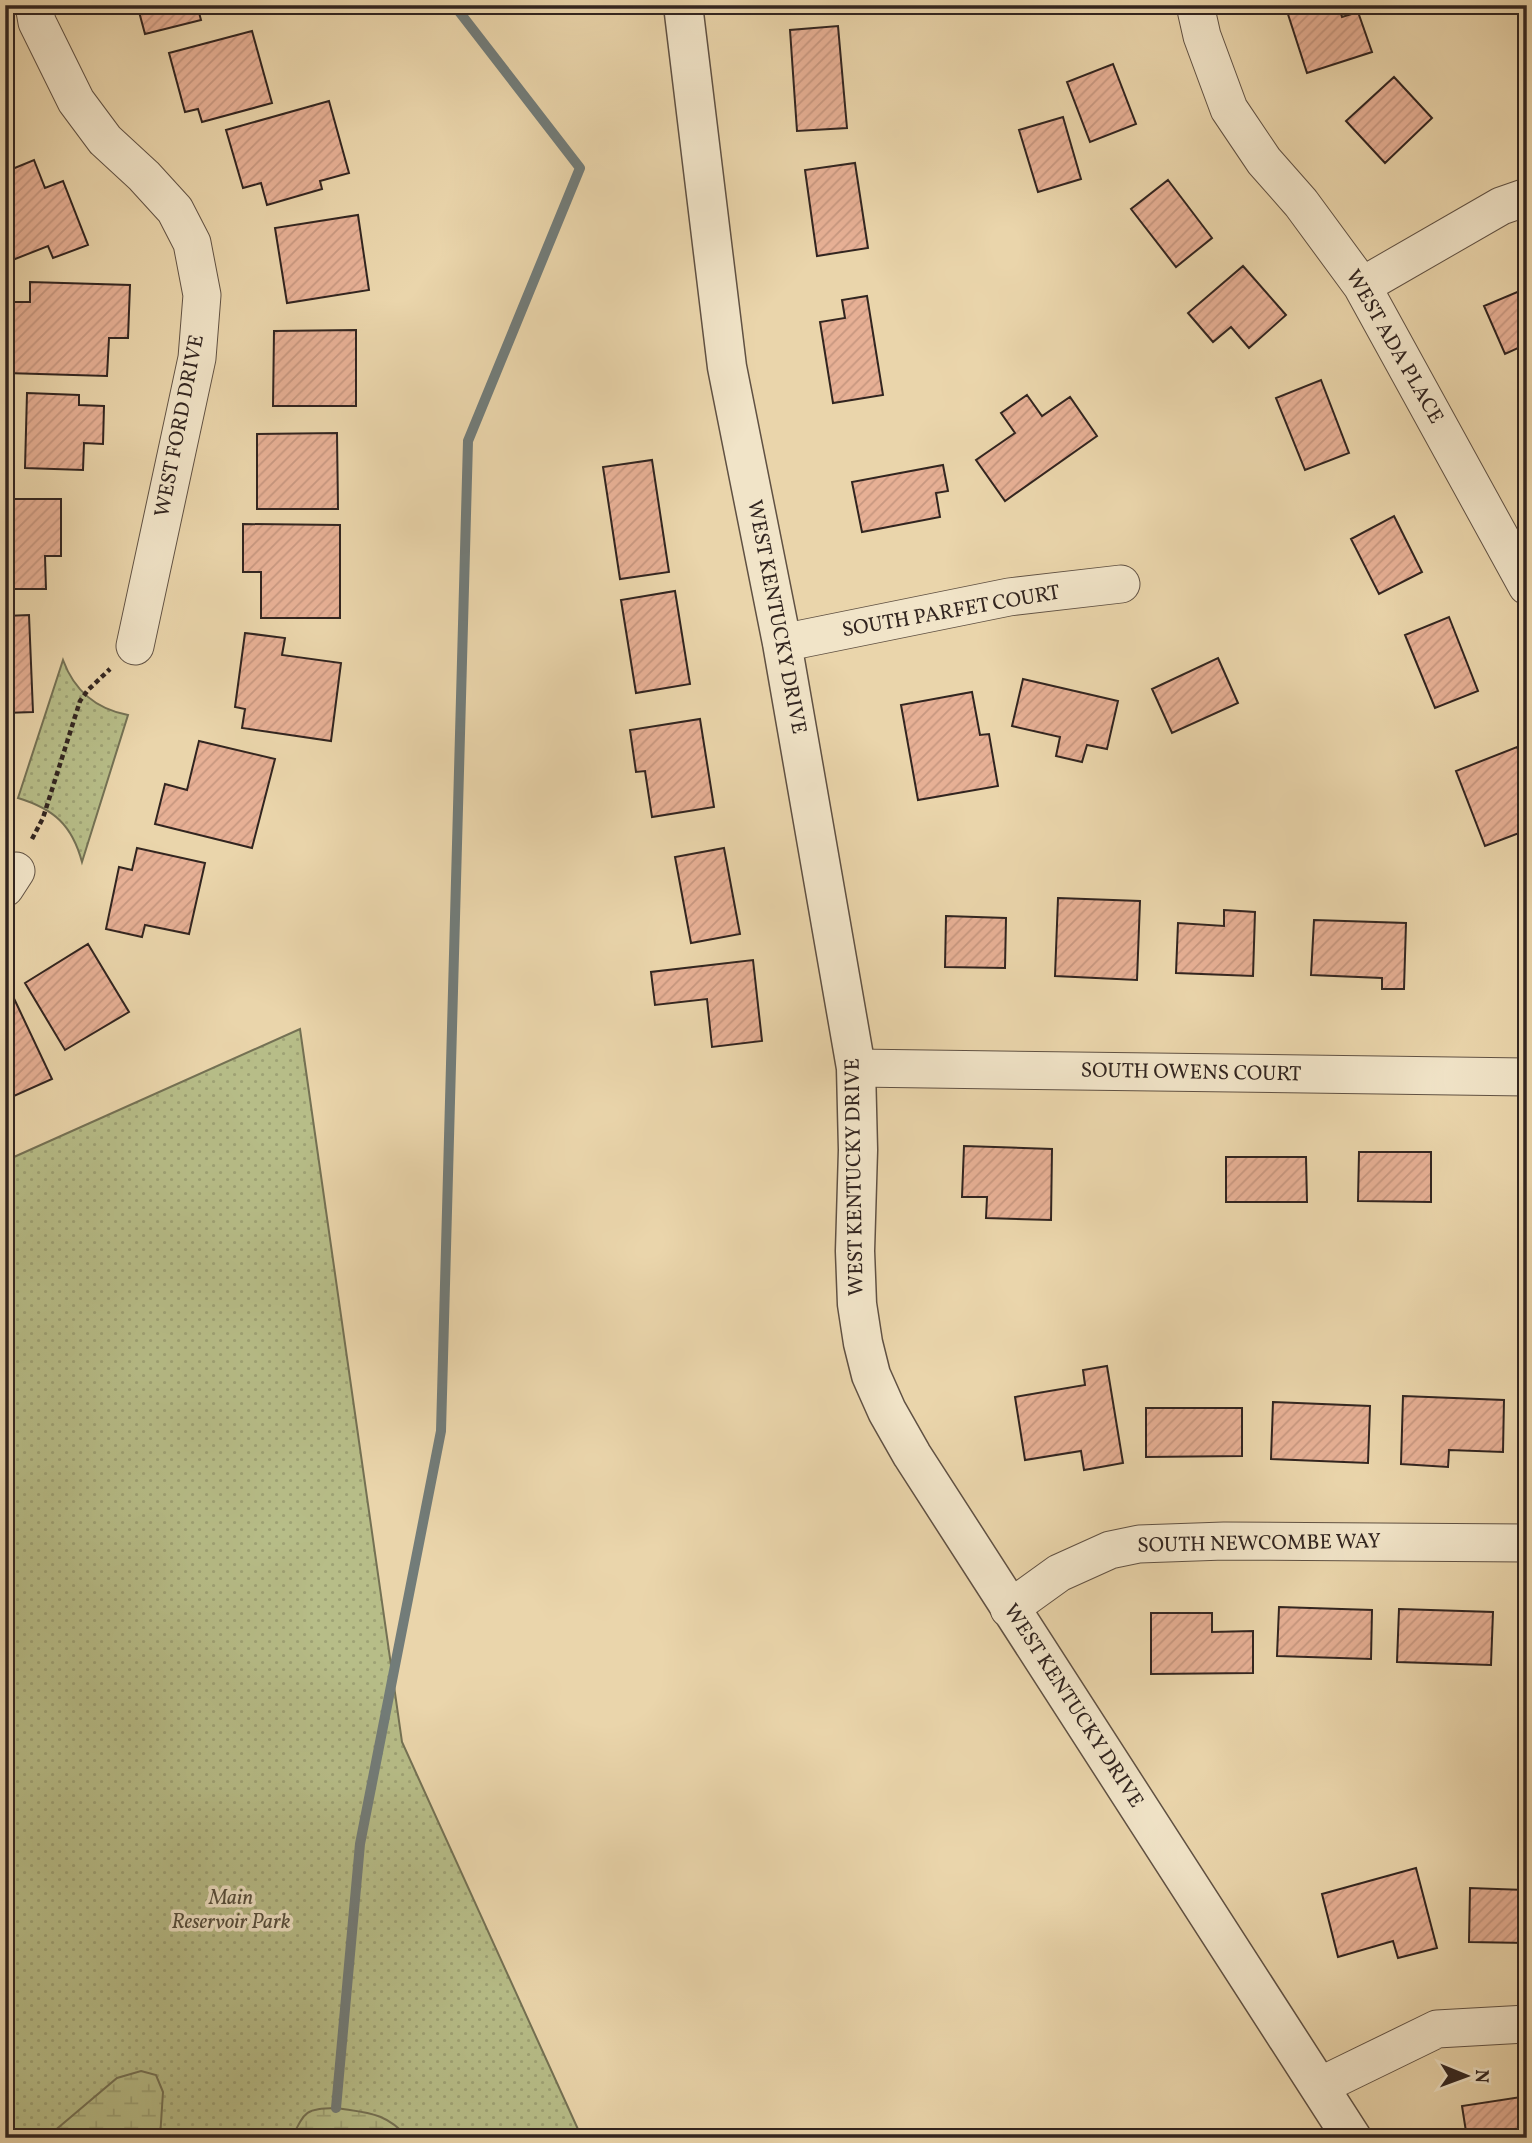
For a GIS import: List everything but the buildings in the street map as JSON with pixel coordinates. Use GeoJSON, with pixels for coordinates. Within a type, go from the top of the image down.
{"type":"FeatureCollection","features":[{"type":"Feature","properties":{"kind":"street","name":"WEST FORD DRIVE"},"geometry":{"type":"LineString","coordinates":[[34,5],[37,22],[76,101],[105,140],[144,176],[175,210],[192,243],[202,295],[197,358],[135,646]]}},
{"type":"Feature","properties":{"kind":"street","name":"WEST KENTUCKY DRIVE"},"geometry":{"type":"LineString","coordinates":[[683,5],[727,367],[782,643],[856,1068],[857,1304],[871,1375],[887,1412],[912,1455],[1009,1609],[1352,2138]]}},
{"type":"Feature","properties":{"kind":"street","name":"WEST ADA PLACE"},"geometry":{"type":"LineString","coordinates":[[1195,5],[1202,36],[1229,109],[1264,161],[1301,203],[1362,286],[1527,586]]}},
{"type":"Feature","properties":{"kind":"street"},"geometry":{"type":"LineString","coordinates":[[1362,286],[1501,206],[1527,197]]}},
{"type":"Feature","properties":{"kind":"street","name":"SOUTH PARFET COURT"},"geometry":{"type":"LineString","coordinates":[[782,643],[1009,597],[1121,584]]}},
{"type":"Feature","properties":{"kind":"street","name":"SOUTH OWENS COURT"},"geometry":{"type":"LineString","coordinates":[[856,1068],[1527,1077]]}},
{"type":"Feature","properties":{"kind":"street","name":"SOUTH NEWCOMBE WAY"},"geometry":{"type":"LineString","coordinates":[[1009,1609],[1059,1573],[1110,1550],[1139,1544],[1224,1541],[1527,1543]]}},
{"type":"Feature","properties":{"kind":"street"},"geometry":{"type":"LineString","coordinates":[[1320,2086],[1437,2029],[1527,2024]]}},
{"type":"Feature","properties":{"kind":"path"},"geometry":{"type":"LineString","coordinates":[[11,880],[43,818],[80,701],[88,690],[135,646]]}},
{"type":"Feature","properties":{"kind":"green space"},"geometry":{"type":"Polygon","coordinates":[[[63,660],[73,680],[96,703],[128,715],[82,862],[73,838],[60,820],[42,807],[18,798],[63,660]]]}},
{"type":"Feature","properties":{"kind":"green space","name":"Main Reservoir Park"},"geometry":{"type":"Polygon","coordinates":[[[300,1029],[402,1742],[582,2138],[5,2138],[5,1161],[300,1029]]]}},
{"type":"Feature","properties":{"kind":"green space"},"geometry":{"type":"Polygon","coordinates":[[[141,2071],[156,2075],[163,2092],[160,2138],[46,2138],[117,2078],[141,2071]]]}},
{"type":"Feature","properties":{"kind":"green space"},"geometry":{"type":"Polygon","coordinates":[[[336,2108],[384,2118],[408,2138],[292,2138],[308,2113],[318,2109],[336,2108]]]}},
{"type":"Feature","properties":{"kind":"waterway"},"geometry":{"type":"LineString","coordinates":[[336,2108],[360,1844],[441,1431],[468,441],[580,168],[454,5]]}}]}
